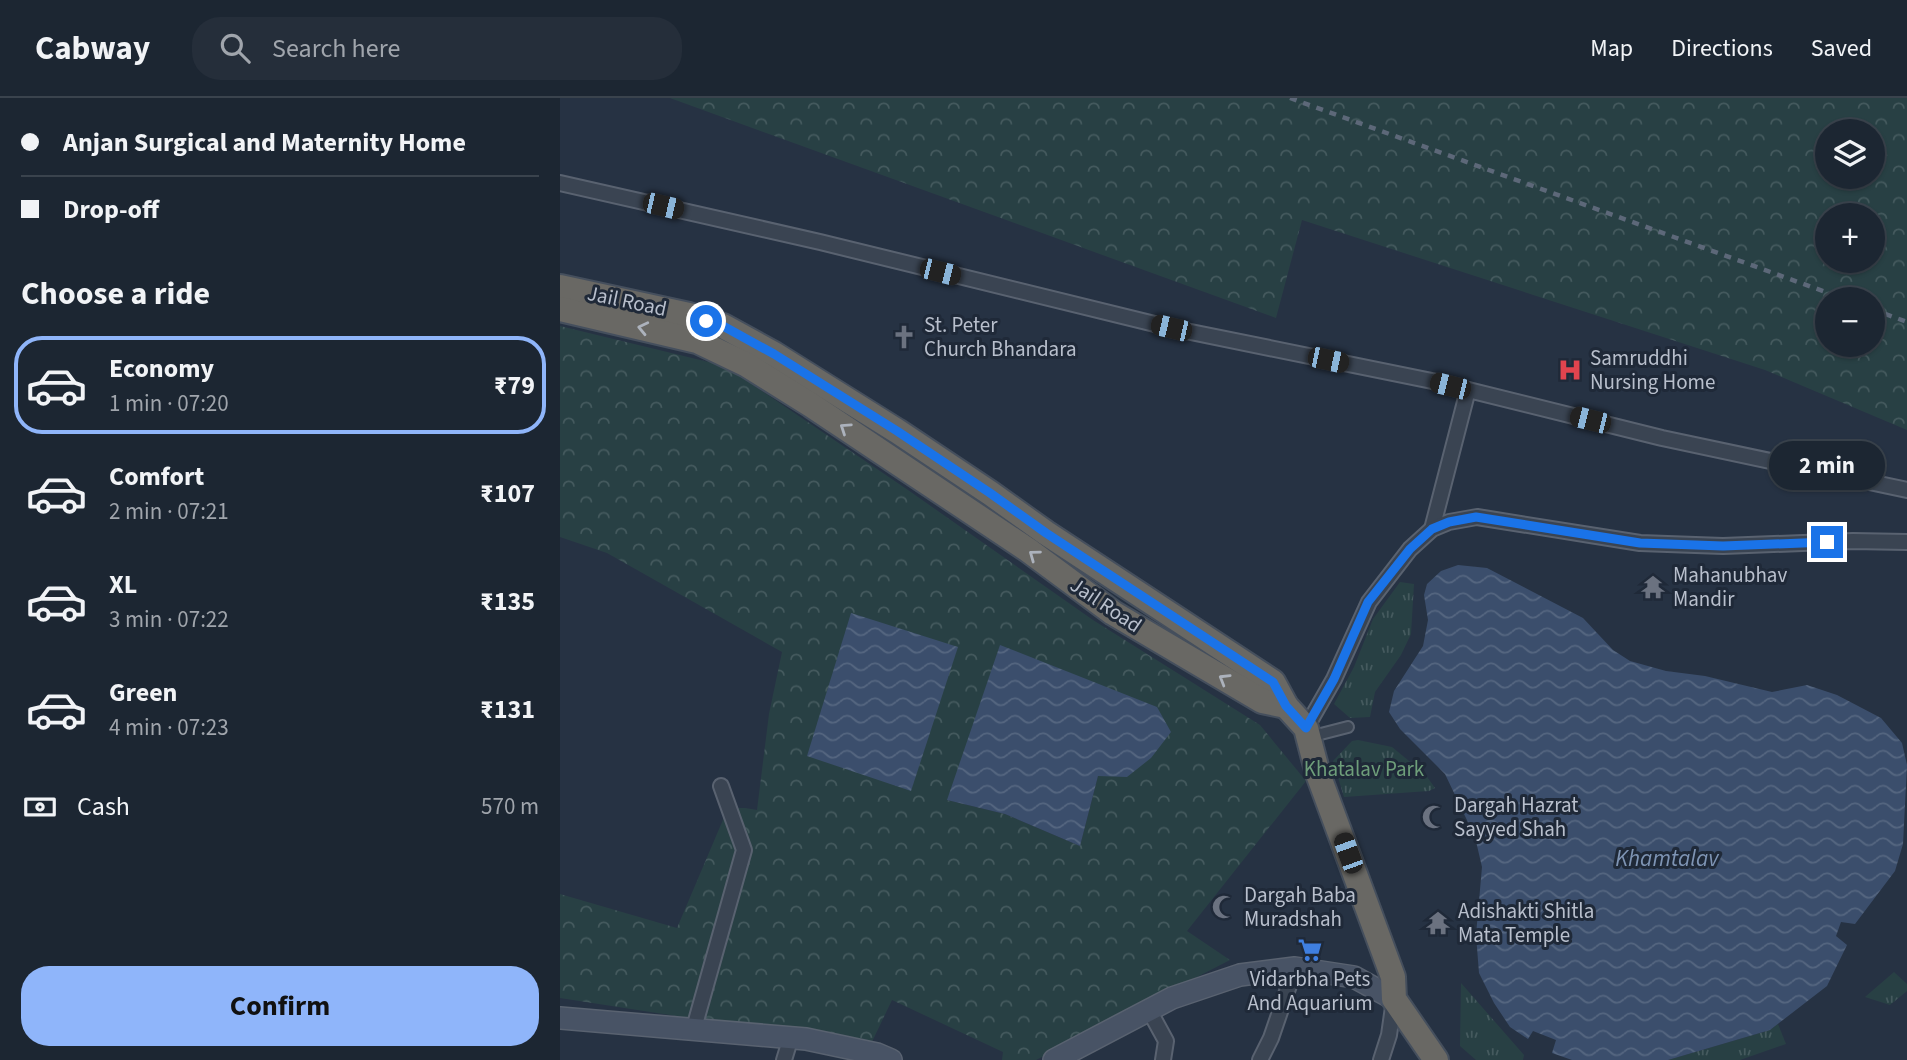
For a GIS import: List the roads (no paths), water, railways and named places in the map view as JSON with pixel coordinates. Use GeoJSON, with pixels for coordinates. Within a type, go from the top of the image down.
{"type":"FeatureCollection","features":[{"type":"Feature","properties":{"kind":"highway","name":"Jail Road"},"geometry":{"type":"LineString","coordinates":[[560,287],[689,315],[723,326],[774,354],[897,431],[1046,533],[1273,682],[1286,706],[1308,733],[1318,774],[1393,977],[1394,999]]}},
{"type":"Feature","properties":{"kind":"highway","name":"Jail Road"},"geometry":{"type":"LineString","coordinates":[[560,309],[697,341],[747,365],[1028,550],[1113,613],[1262,701],[1286,706]]}},
{"type":"Feature","properties":{"kind":"highway"},"geometry":{"type":"LineString","coordinates":[[1394,999],[1436,1060]]}},
{"type":"Feature","properties":{"kind":"main road"},"geometry":{"type":"LineString","coordinates":[[1054,1060],[1172,998],[1240,975],[1295,968],[1354,977],[1394,999]]}},
{"type":"Feature","properties":{"kind":"main road"},"geometry":{"type":"LineString","coordinates":[[560,1018],[791,1037],[877,1054],[891,1060]]}},
{"type":"Feature","properties":{"kind":"street"},"geometry":{"type":"LineString","coordinates":[[560,183],[820,242],[1171,328],[1468,390],[1662,438],[1907,490]]}},
{"type":"Feature","properties":{"kind":"street"},"geometry":{"type":"LineString","coordinates":[[1432,529],[1468,390]]}},
{"type":"Feature","properties":{"kind":"street"},"geometry":{"type":"LineString","coordinates":[[1308,733],[1368,602],[1410,549],[1432,529],[1449,522],[1476,517],[1640,543],[1723,546],[1853,541],[1907,542]]}},
{"type":"Feature","properties":{"kind":"street"},"geometry":{"type":"LineString","coordinates":[[1308,733],[1348,727]]}},
{"type":"Feature","properties":{"kind":"street"},"geometry":{"type":"LineString","coordinates":[[694,1028],[744,850],[721,786]]}},
{"type":"Feature","properties":{"kind":"street"},"geometry":{"type":"LineString","coordinates":[[1260,1060],[1271,1038],[1295,968]]}},
{"type":"Feature","properties":{"kind":"street"},"geometry":{"type":"LineString","coordinates":[[1381,1060],[1389,1035],[1394,999]]}},
{"type":"Feature","properties":{"kind":"street"},"geometry":{"type":"LineString","coordinates":[[1149,1010],[1166,1041],[1163,1060]]}},
{"type":"Feature","properties":{"kind":"street"},"geometry":{"type":"LineString","coordinates":[[784,1060],[791,1037]]}},
{"type":"Feature","properties":{"kind":"water","name":"Khamtalav"},"geometry":{"type":"Polygon","coordinates":[[[1458,565],[1487,568],[1583,618],[1613,650],[1630,661],[1772,692],[1807,685],[1837,695],[1881,718],[1902,743],[1907,765],[1903,844],[1895,871],[1855,924],[1841,922],[1836,936],[1847,945],[1827,986],[1770,1030],[1668,1060],[1572,1060],[1552,1053],[1556,1040],[1533,1031],[1528,1039],[1510,1027],[1479,973],[1476,935],[1482,867],[1475,837],[1445,774],[1400,729],[1389,712],[1394,691],[1423,646],[1428,620],[1424,595],[1427,584],[1441,571],[1458,565]]]}},
{"type":"Feature","properties":{"kind":"water"},"geometry":{"type":"Polygon","coordinates":[[[851,613],[958,647],[911,791],[807,756],[851,613]]]}},
{"type":"Feature","properties":{"kind":"water"},"geometry":{"type":"Polygon","coordinates":[[[1000,645],[1157,707],[1171,732],[1151,758],[1127,777],[1098,776],[1080,846],[1005,814],[947,800],[1000,645]]]}},
{"type":"Feature","properties":{"kind":"railway"},"geometry":{"type":"LineString","coordinates":[[1290,98],[1815,288]]}},
{"type":"Feature","properties":{"kind":"railway"},"geometry":{"type":"LineString","coordinates":[[1885,314],[1907,322]]}},
{"type":"Feature","properties":{"kind":"place","name":"St. Peter Church Bhandara"},"geometry":{"type":"Point","coordinates":[904,337]}},
{"type":"Feature","properties":{"kind":"place","name":"Samruddhi Nursing Home"},"geometry":{"type":"Point","coordinates":[1570,370]}},
{"type":"Feature","properties":{"kind":"place","name":"Mahanubhav Mandir"},"geometry":{"type":"Point","coordinates":[1653,587]}},
{"type":"Feature","properties":{"kind":"place","name":"Dargah Hazrat Sayyed Shah"},"geometry":{"type":"Point","coordinates":[1434,817]}},
{"type":"Feature","properties":{"kind":"place","name":"Dargah Baba Muradshah"},"geometry":{"type":"Point","coordinates":[1224,907]}},
{"type":"Feature","properties":{"kind":"place","name":"Adishakti Shitla Mata Temple"},"geometry":{"type":"Point","coordinates":[1438,923]}},
{"type":"Feature","properties":{"kind":"place","name":"Vidarbha Pets And Aquarium"},"geometry":{"type":"Point","coordinates":[1310,950]}},
{"type":"Feature","properties":{"kind":"park label","name":"Khatalav Park"},"geometry":{"type":"Point","coordinates":[1364,769]}}]}
